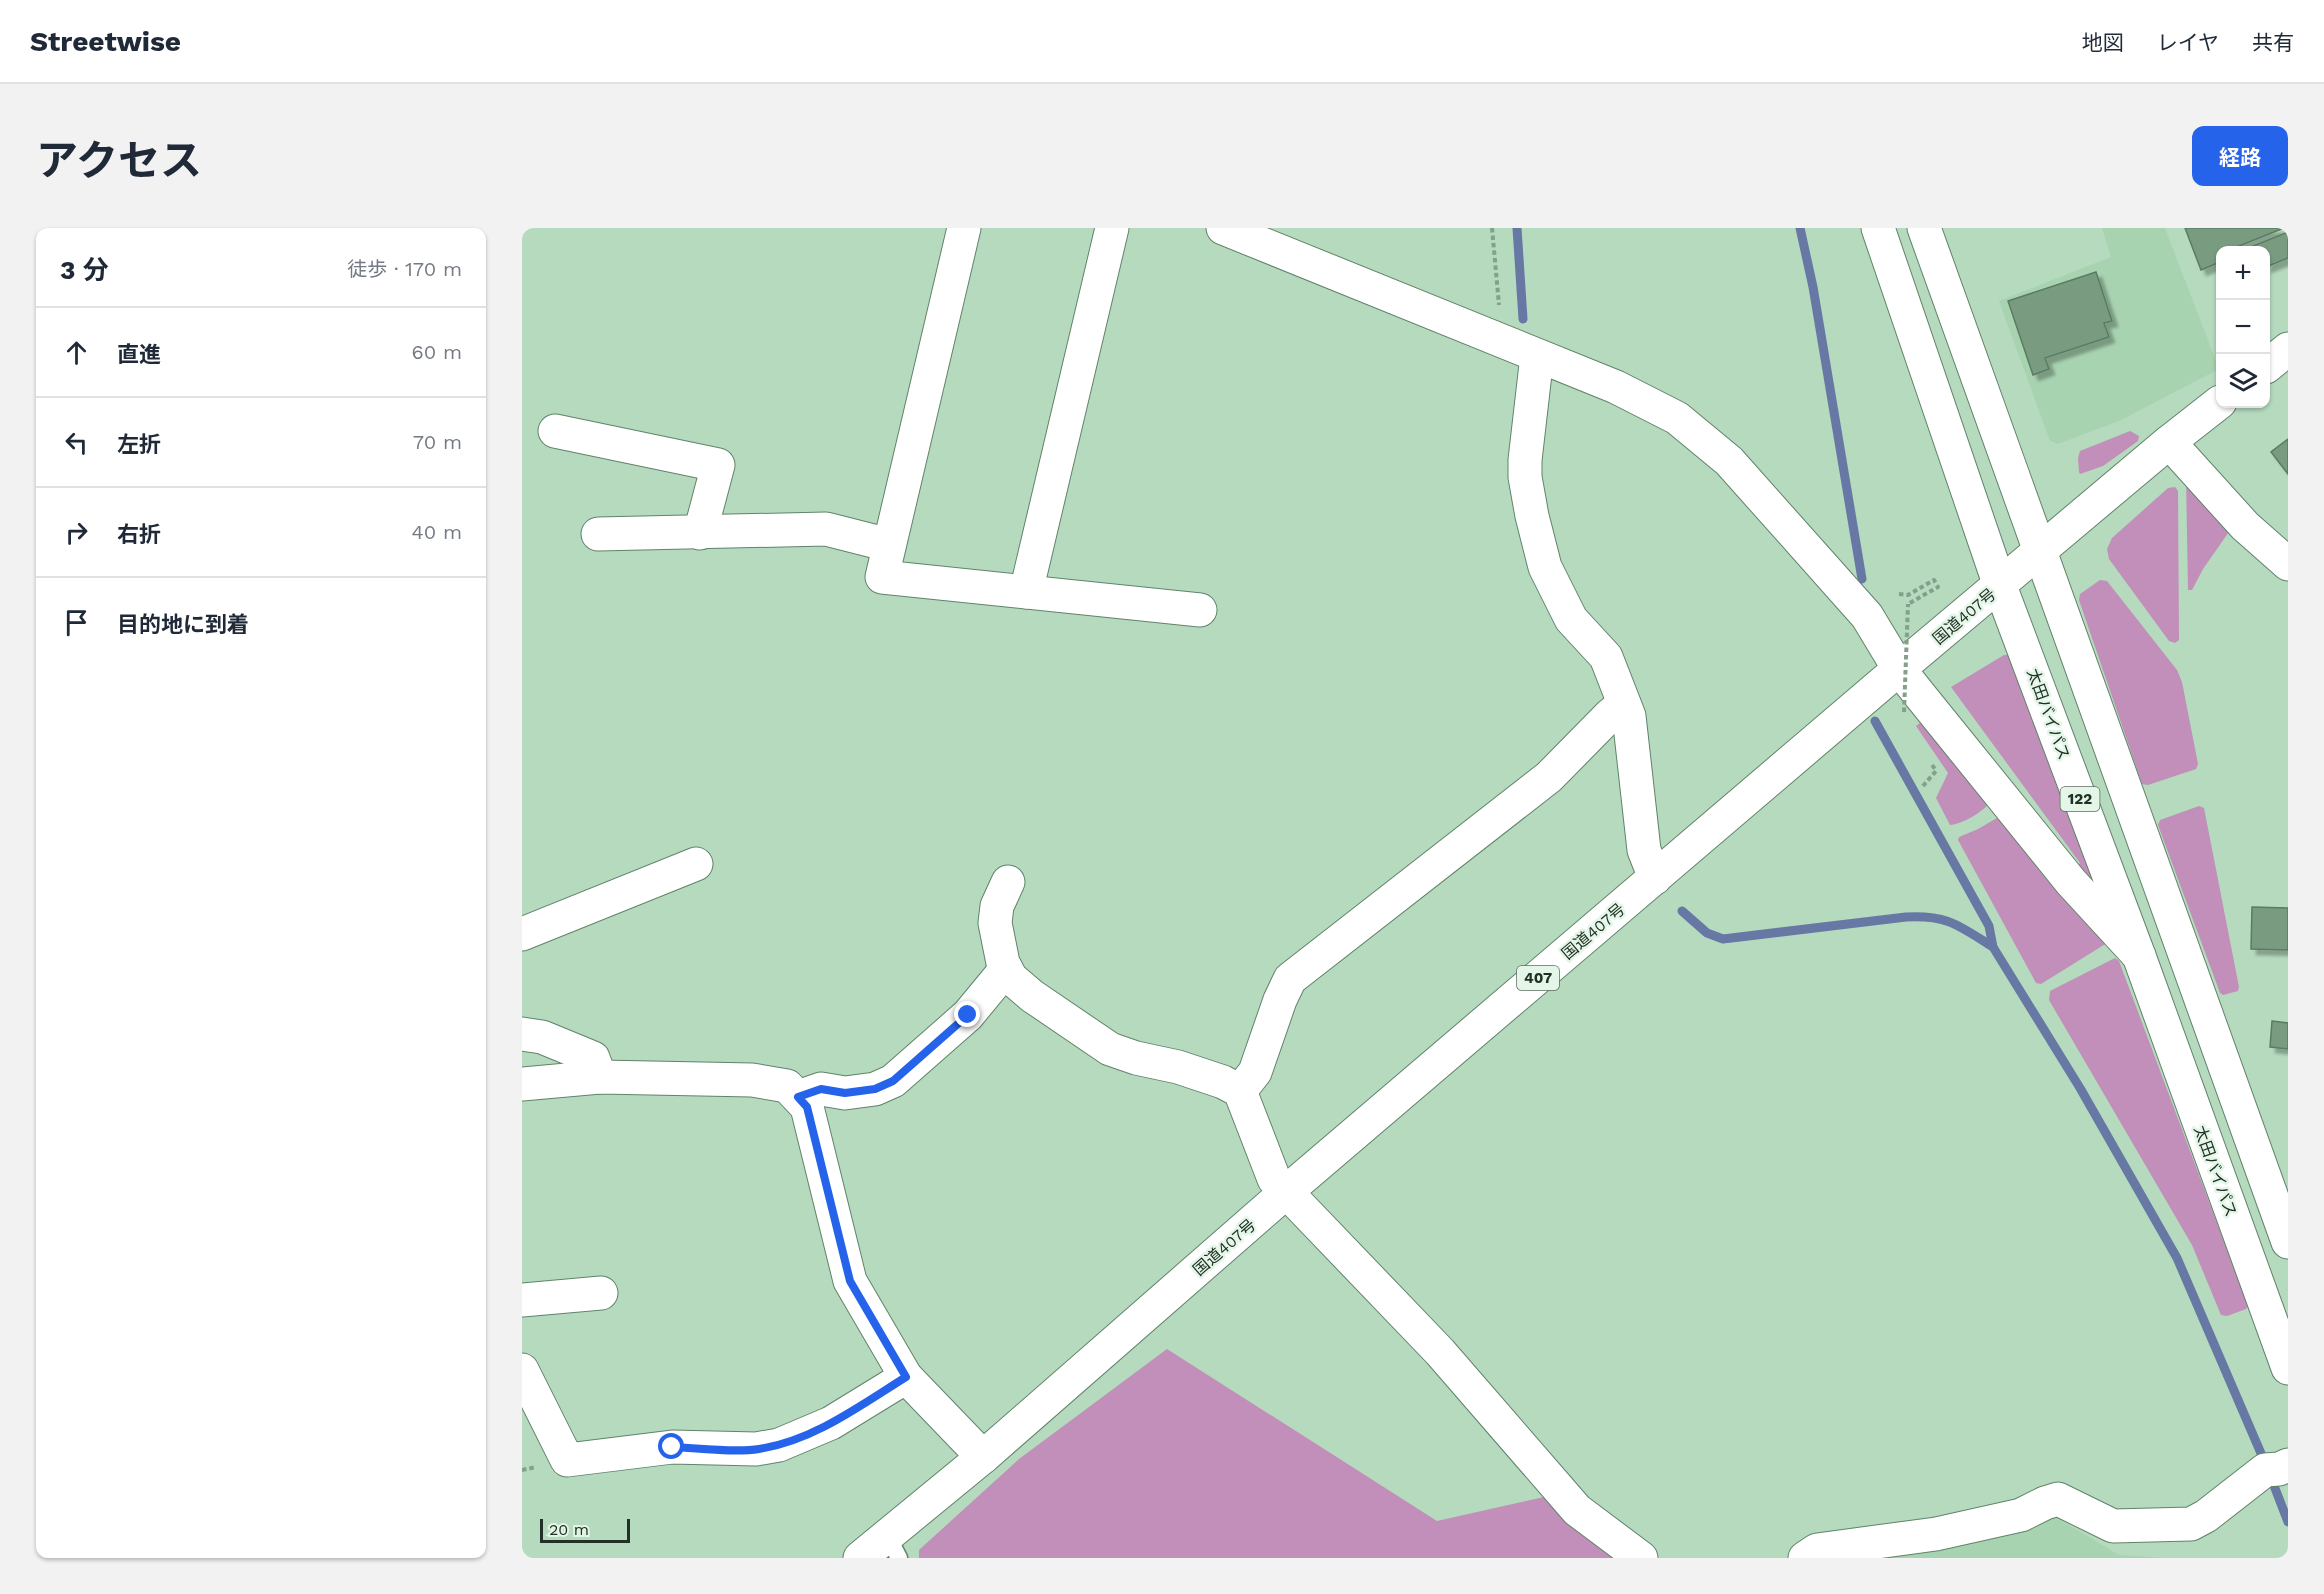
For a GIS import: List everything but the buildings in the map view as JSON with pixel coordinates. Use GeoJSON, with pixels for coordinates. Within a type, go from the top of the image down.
{"type":"FeatureCollection","features":[{"type":"Feature","properties":{"kind":"main road"},"geometry":{"type":"LineString","coordinates":[[964,228],[882,577],[1200,610]]}},
{"type":"Feature","properties":{"kind":"main road"},"geometry":{"type":"LineString","coordinates":[[1026,592],[1112,228]]}},
{"type":"Feature","properties":{"kind":"main road"},"geometry":{"type":"LineString","coordinates":[[1223,228],[1616,387],[1677,418],[1729,461],[1868,616],[1899,669],[2071,882],[2139,956]]}},
{"type":"Feature","properties":{"kind":"main road","name":"太田バイパス"},"geometry":{"type":"LineString","coordinates":[[1878,228],[2000,586],[2139,956],[2288,1368]]}},
{"type":"Feature","properties":{"kind":"main road","name":"122"},"geometry":{"type":"LineString","coordinates":[[1924,228],[2288,1242]]}},
{"type":"Feature","properties":{"kind":"main road"},"geometry":{"type":"LineString","coordinates":[[2270,363],[2288,349]]}},
{"type":"Feature","properties":{"kind":"main road"},"geometry":{"type":"LineString","coordinates":[[1537,356],[1525,460],[1525,477],[1532,516],[1545,567],[1571,619],[1606,657],[1614,674],[1632,731],[1644,850],[1655,878]]}},
{"type":"Feature","properties":{"kind":"main road","name":"国道407号"},"geometry":{"type":"LineString","coordinates":[[860,1558],[893,1547],[983,1457],[1286,1192],[1899,669],[2216,405]]}},
{"type":"Feature","properties":{"kind":"main road"},"geometry":{"type":"LineString","coordinates":[[555,431],[718,465],[700,533]]}},
{"type":"Feature","properties":{"kind":"main road"},"geometry":{"type":"LineString","coordinates":[[2169,442],[2245,526],[2288,564]]}},
{"type":"Feature","properties":{"kind":"main road"},"geometry":{"type":"LineString","coordinates":[[598,534],[826,529],[889,545]]}},
{"type":"Feature","properties":{"kind":"main road"},"geometry":{"type":"LineString","coordinates":[[1240,1092],[1255,1072],[1290,979],[1549,777],[1610,714],[1624,705]]}},
{"type":"Feature","properties":{"kind":"main road"},"geometry":{"type":"LineString","coordinates":[[522,934],[696,864]]}},
{"type":"Feature","properties":{"kind":"main road"},"geometry":{"type":"LineString","coordinates":[[1008,882],[997,906],[995,923],[1003,963],[1011,978],[1032,996],[1110,1049],[1136,1058],[1178,1067],[1223,1082],[1240,1092],[1274,1179],[1440,1352],[1577,1510],[1634,1555]]}},
{"type":"Feature","properties":{"kind":"main road"},"geometry":{"type":"LineString","coordinates":[[798,1097],[821,1089],[845,1093],[875,1089],[893,1081],[968,1015],[1006,969]]}},
{"type":"Feature","properties":{"kind":"main road"},"geometry":{"type":"LineString","coordinates":[[522,1034],[542,1037],[593,1058],[600,1077]]}},
{"type":"Feature","properties":{"kind":"main road"},"geometry":{"type":"LineString","coordinates":[[522,1084],[600,1077],[752,1080],[787,1086],[807,1107],[850,1281],[906,1377],[983,1457]]}},
{"type":"Feature","properties":{"kind":"main road"},"geometry":{"type":"LineString","coordinates":[[522,1300],[601,1293]]}},
{"type":"Feature","properties":{"kind":"main road"},"geometry":{"type":"LineString","coordinates":[[522,1370],[567,1460],[672,1447],[756,1449],[779,1445],[831,1424],[906,1377]]}},
{"type":"Feature","properties":{"kind":"main road"},"geometry":{"type":"LineString","coordinates":[[1805,1558],[1817,1550],[1936,1534],[2021,1515],[2058,1498],[2113,1526],[2191,1524],[2206,1516],[2265,1470],[2279,1469],[2288,1465]]}},
{"type":"Feature","properties":{"kind":"path"},"geometry":{"type":"LineString","coordinates":[[1492,228],[1504,342]]}},
{"type":"Feature","properties":{"kind":"path"},"geometry":{"type":"LineString","coordinates":[[1899,594],[1908,595],[1934,580],[1938,587],[1908,604],[1904,712]]}},
{"type":"Feature","properties":{"kind":"path"},"geometry":{"type":"LineString","coordinates":[[1923,786],[1936,771],[1930,762]]}},
{"type":"Feature","properties":{"kind":"shaded area"},"geometry":{"type":"Polygon","coordinates":[[[2102,228],[2165,228],[2216,361],[2216,371],[2119,421],[2058,444],[2050,441],[1999,301],[2111,257],[2102,228]]]}},
{"type":"Feature","properties":{"kind":"shaded area"},"geometry":{"type":"Polygon","coordinates":[[[2130,431],[2139,436],[2138,441],[2103,466],[2080,474],[2078,458],[2080,451],[2130,431]]]}},
{"type":"Feature","properties":{"kind":"shaded area"},"geometry":{"type":"Polygon","coordinates":[[[2186,477],[2233,526],[2203,569],[2192,590],[2188,590],[2186,477]]]}},
{"type":"Feature","properties":{"kind":"shaded area"},"geometry":{"type":"Polygon","coordinates":[[[2175,487],[2178,491],[2179,640],[2175,643],[2169,641],[2109,559],[2107,549],[2112,538],[2168,488],[2175,487]]]}},
{"type":"Feature","properties":{"kind":"shaded area"},"geometry":{"type":"Polygon","coordinates":[[[2100,580],[2107,581],[2177,670],[2182,682],[2198,764],[2196,769],[2148,785],[2142,784],[2079,600],[2080,594],[2100,580]]]}},
{"type":"Feature","properties":{"kind":"shaded area"},"geometry":{"type":"Polygon","coordinates":[[[2004,655],[2009,655],[2096,887],[2074,869],[2080,863],[1951,687],[2004,655]]]}},
{"type":"Feature","properties":{"kind":"shaded area"},"geometry":{"type":"Polygon","coordinates":[[[1925,719],[1991,802],[1972,817],[1955,824],[1950,825],[1936,798],[1948,773],[1916,726],[1925,719]]]}},
{"type":"Feature","properties":{"kind":"shaded area"},"geometry":{"type":"Polygon","coordinates":[[[2199,806],[2204,808],[2239,987],[2238,991],[2223,995],[2220,993],[2158,825],[2160,820],[2199,806]]]}},
{"type":"Feature","properties":{"kind":"shaded area"},"geometry":{"type":"Polygon","coordinates":[[[2002,815],[2107,943],[2041,984],[2036,983],[1958,840],[1959,837],[2002,815]]]}},
{"type":"Feature","properties":{"kind":"shaded area"},"geometry":{"type":"Polygon","coordinates":[[[2115,958],[2119,961],[2248,1306],[2246,1309],[2227,1316],[2221,1315],[2192,1245],[2049,1000],[2050,991],[2115,958]]]}},
{"type":"Feature","properties":{"kind":"shaded area"},"geometry":{"type":"Polygon","coordinates":[[[1167,1349],[1437,1521],[1544,1497],[1624,1558],[919,1558],[919,1550],[1019,1459],[1167,1349]]]}},
{"type":"Feature","properties":{"kind":"shaded area"},"geometry":{"type":"Polygon","coordinates":[[[2052,1515],[2119,1555],[2164,1558],[1821,1558],[2052,1515]]]}},
{"type":"Feature","properties":{"kind":"waterway"},"geometry":{"type":"LineString","coordinates":[[1517,228],[1523,319]]}},
{"type":"Feature","properties":{"kind":"waterway"},"geometry":{"type":"LineString","coordinates":[[1800,228],[1813,287],[1862,579]]}},
{"type":"Feature","properties":{"kind":"waterway"},"geometry":{"type":"LineString","coordinates":[[1875,721],[1989,926],[1993,947],[2080,1088],[2177,1258],[2263,1458]]}},
{"type":"Feature","properties":{"kind":"waterway"},"geometry":{"type":"LineString","coordinates":[[1682,911],[1707,933],[1723,939],[1920,917],[1952,923],[1993,947]]}},
{"type":"Feature","properties":{"kind":"waterway"},"geometry":{"type":"LineString","coordinates":[[2273,1483],[2288,1522]]}},
{"type":"Feature","properties":{"kind":"route"},"geometry":{"type":"LineString","coordinates":[[672,1447],[756,1449],[779,1445],[831,1424],[906,1377],[850,1281],[807,1107],[798,1097],[821,1089],[845,1093],[875,1089],[893,1081],[968,1015]]}}]}
